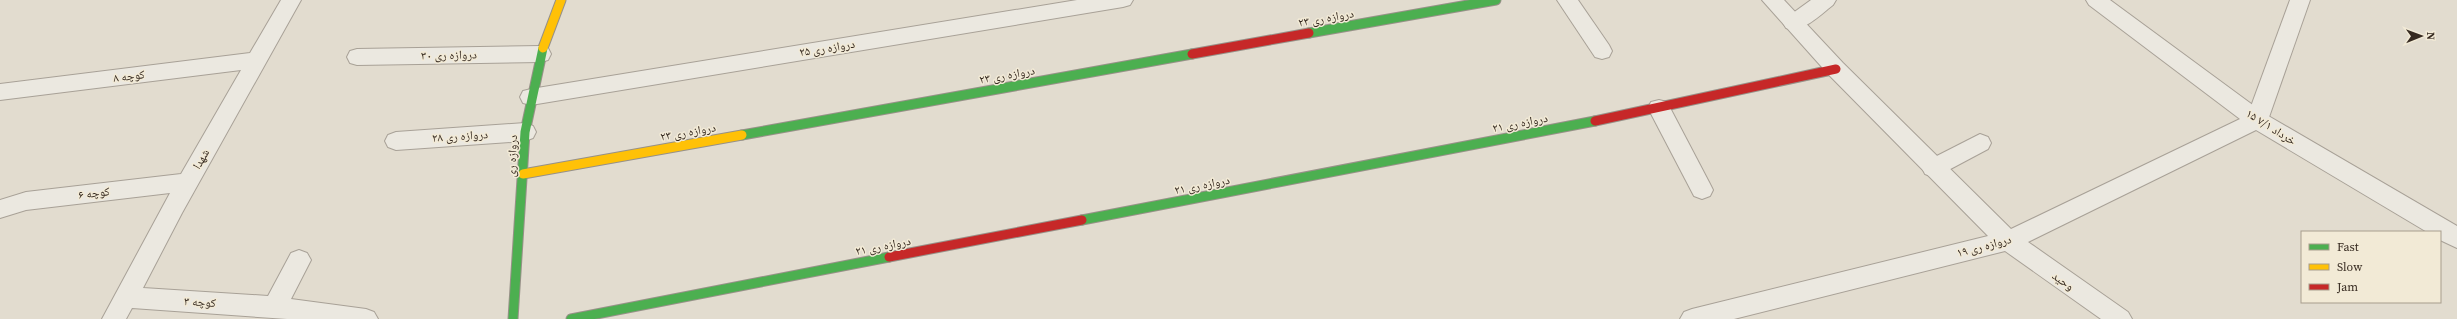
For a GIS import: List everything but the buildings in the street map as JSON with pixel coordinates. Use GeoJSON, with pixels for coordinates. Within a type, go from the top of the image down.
{"type":"FeatureCollection","features":[{"type":"Feature","properties":{"kind":"street","name":"شهدا"},"geometry":{"type":"LineString","coordinates":[[114,319],[188,182],[291,0]]}},
{"type":"Feature","properties":{"kind":"street","name":"دروازه ری"},"geometry":{"type":"LineString","coordinates":[[513,319],[525,132],[541,54],[561,0]]}},
{"type":"Feature","properties":{"kind":"street","name":"دروازه ری ۲۵"},"geometry":{"type":"LineString","coordinates":[[531,97],[1123,0]]}},
{"type":"Feature","properties":{"kind":"street","name":"دروازه ری ۲۳"},"geometry":{"type":"LineString","coordinates":[[523,174],[1496,0]]}},
{"type":"Feature","properties":{"kind":"street"},"geometry":{"type":"LineString","coordinates":[[1567,0],[1602,52]]}},
{"type":"Feature","properties":{"kind":"street","name":"وحید"},"geometry":{"type":"LineString","coordinates":[[1772,0],[1836,69],[2008,242],[2120,319]]}},
{"type":"Feature","properties":{"kind":"street"},"geometry":{"type":"LineString","coordinates":[[1793,23],[1826,0]]}},
{"type":"Feature","properties":{"kind":"street","name":"۱۵ خرداد ۷/۱"},"geometry":{"type":"LineString","coordinates":[[2096,0],[2257,120],[2457,238]]}},
{"type":"Feature","properties":{"kind":"street"},"geometry":{"type":"LineString","coordinates":[[2257,120],[2300,0]]}},
{"type":"Feature","properties":{"kind":"street","name":"دروازه ری ۳۰"},"geometry":{"type":"LineString","coordinates":[[357,57],[541,54]]}},
{"type":"Feature","properties":{"kind":"street","name":"کوچه ۸"},"geometry":{"type":"LineString","coordinates":[[0,92],[257,60]]}},
{"type":"Feature","properties":{"kind":"street","name":"دروازه ری ۲۱"},"geometry":{"type":"LineString","coordinates":[[571,319],[1659,108],[1836,69]]}},
{"type":"Feature","properties":{"kind":"street"},"geometry":{"type":"LineString","coordinates":[[1659,108],[1702,190]]}},
{"type":"Feature","properties":{"kind":"street","name":"دروازه ری ۱۹"},"geometry":{"type":"LineString","coordinates":[[1692,319],[2008,242],[2257,120]]}},
{"type":"Feature","properties":{"kind":"street","name":"دروازه ری ۲۸"},"geometry":{"type":"LineString","coordinates":[[396,141],[525,132]]}},
{"type":"Feature","properties":{"kind":"street"},"geometry":{"type":"LineString","coordinates":[[1933,168],[1980,143]]}},
{"type":"Feature","properties":{"kind":"street","name":"کوچه ۶"},"geometry":{"type":"LineString","coordinates":[[0,209],[26,201],[188,182]]}},
{"type":"Feature","properties":{"kind":"street"},"geometry":{"type":"LineString","coordinates":[[275,307],[299,260]]}},
{"type":"Feature","properties":{"kind":"street","name":"کوچه ۳"},"geometry":{"type":"LineString","coordinates":[[126,297],[275,307],[366,319]]}},
{"type":"Feature","properties":{"kind":"traffic: fast"},"geometry":{"type":"LineString","coordinates":[[1309,33],[1496,0]]}},
{"type":"Feature","properties":{"kind":"traffic: fast"},"geometry":{"type":"LineString","coordinates":[[513,319],[525,132],[543,48]]}},
{"type":"Feature","properties":{"kind":"traffic: fast"},"geometry":{"type":"LineString","coordinates":[[742,135],[1192,54]]}},
{"type":"Feature","properties":{"kind":"traffic: fast"},"geometry":{"type":"LineString","coordinates":[[1082,220],[1595,121]]}},
{"type":"Feature","properties":{"kind":"traffic: fast"},"geometry":{"type":"LineString","coordinates":[[571,319],[889,257]]}},
{"type":"Feature","properties":{"kind":"traffic: slow"},"geometry":{"type":"LineString","coordinates":[[543,48],[561,0]]}},
{"type":"Feature","properties":{"kind":"traffic: slow"},"geometry":{"type":"LineString","coordinates":[[523,174],[742,135]]}},
{"type":"Feature","properties":{"kind":"traffic: jam"},"geometry":{"type":"LineString","coordinates":[[1192,54],[1309,33]]}},
{"type":"Feature","properties":{"kind":"traffic: jam"},"geometry":{"type":"LineString","coordinates":[[1595,121],[1836,69]]}},
{"type":"Feature","properties":{"kind":"traffic: jam"},"geometry":{"type":"LineString","coordinates":[[889,257],[1082,220]]}}]}
